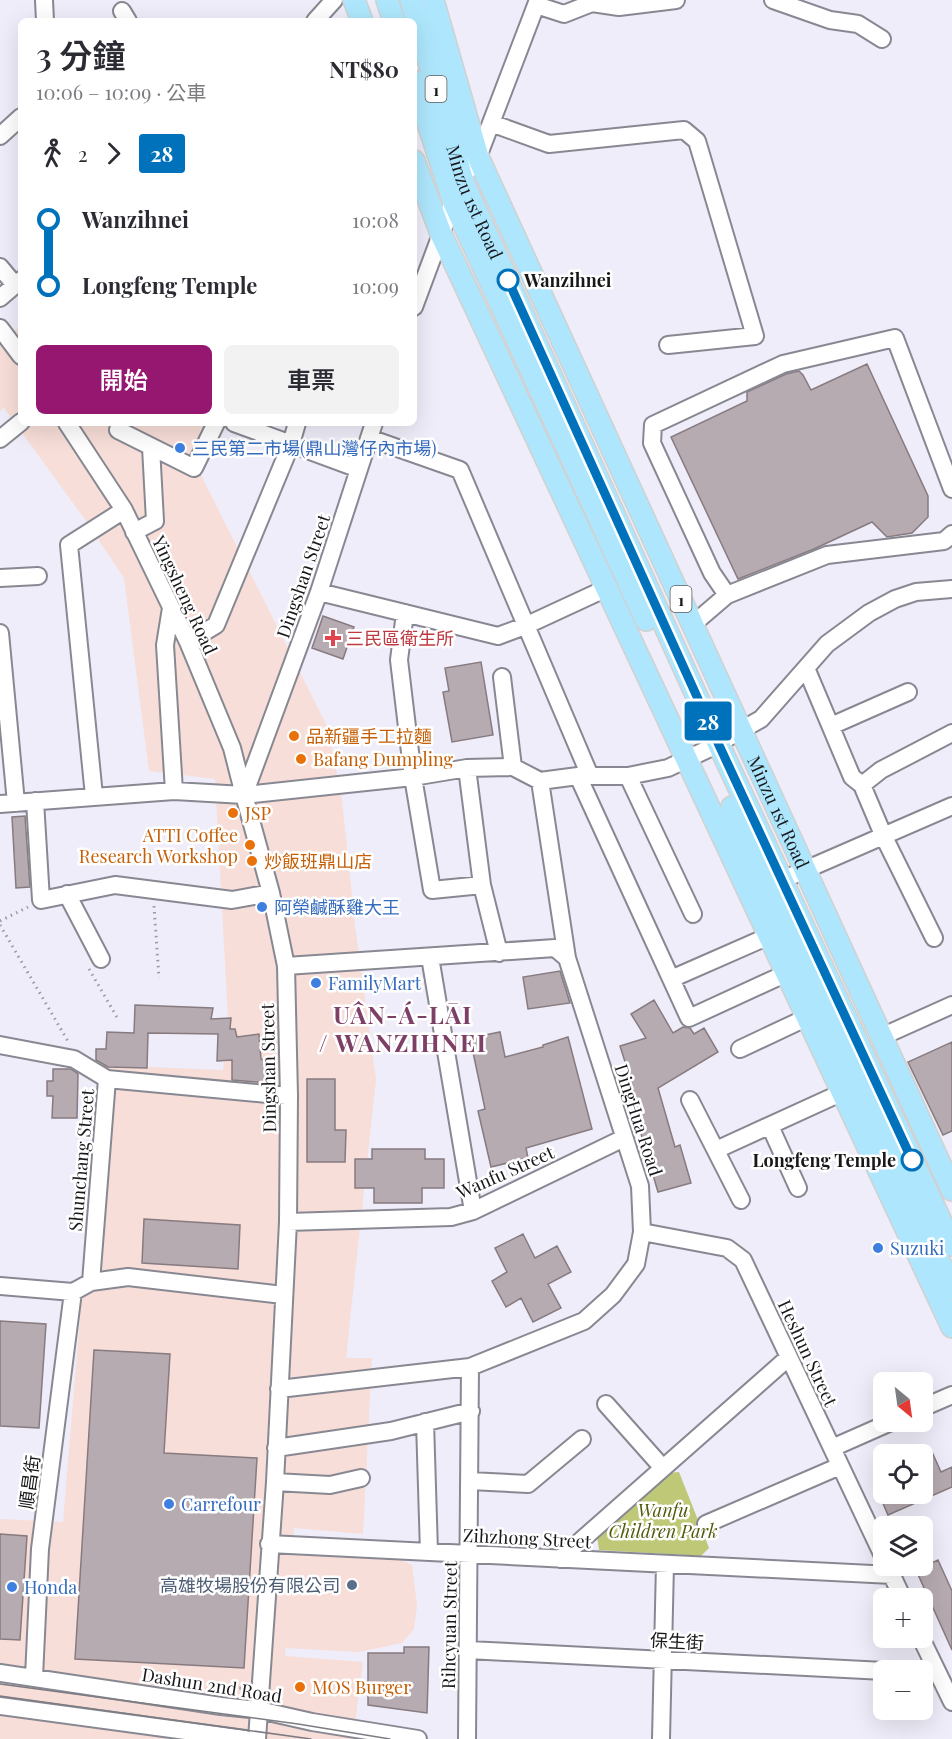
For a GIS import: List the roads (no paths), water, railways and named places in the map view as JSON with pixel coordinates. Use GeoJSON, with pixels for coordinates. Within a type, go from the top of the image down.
{"type":"FeatureCollection","features":[{"type":"Feature","properties":{"kind":"main road"},"geometry":{"type":"LineString","coordinates":[[354,0],[361,18]]}},
{"type":"Feature","properties":{"kind":"main road"},"geometry":{"type":"LineString","coordinates":[[387,0],[393,18]]}},
{"type":"Feature","properties":{"kind":"main road","name":"Minzu 1st Road"},"geometry":{"type":"LineString","coordinates":[[411,0],[416,18]]}},
{"type":"Feature","properties":{"kind":"main road","name":"Minzu 1st Road"},"geometry":{"type":"LineString","coordinates":[[433,0],[477,157],[952,1190]]}},
{"type":"Feature","properties":{"kind":"main road","name":"Minzu 1st Road"},"geometry":{"type":"LineString","coordinates":[[417,21],[462,178],[704,751],[769,936],[843,1092],[952,1289]]}},
{"type":"Feature","properties":{"kind":"main road","name":"Minzu 1st Road"},"geometry":{"type":"LineString","coordinates":[[417,90],[454,203],[940,1266],[952,1327]]}},
{"type":"Feature","properties":{"kind":"main road","name":"Minzu 1st Road"},"geometry":{"type":"LineString","coordinates":[[417,169],[441,234],[607,588],[782,880],[952,1245]]}},
{"type":"Feature","properties":{"kind":"street"},"geometry":{"type":"LineString","coordinates":[[44,0],[45,18]]}},
{"type":"Feature","properties":{"kind":"street"},"geometry":{"type":"LineString","coordinates":[[318,18],[334,0]]}},
{"type":"Feature","properties":{"kind":"street"},"geometry":{"type":"LineString","coordinates":[[417,298],[462,178],[477,157],[537,3],[564,14],[592,3],[619,8],[676,0]]}},
{"type":"Feature","properties":{"kind":"street"},"geometry":{"type":"LineString","coordinates":[[773,0],[830,20],[858,24],[882,39]]}},
{"type":"Feature","properties":{"kind":"street"},"geometry":{"type":"LineString","coordinates":[[0,136],[18,120]]}},
{"type":"Feature","properties":{"kind":"street"},"geometry":{"type":"LineString","coordinates":[[490,123],[549,144],[684,129],[697,141],[755,336],[668,345]]}},
{"type":"Feature","properties":{"kind":"street"},"geometry":{"type":"LineString","coordinates":[[0,267],[18,283],[0,298]]}},
{"type":"Feature","properties":{"kind":"street"},"geometry":{"type":"LineString","coordinates":[[0,328],[18,352]]}},
{"type":"Feature","properties":{"kind":"street"},"geometry":{"type":"LineString","coordinates":[[727,595],[712,573],[652,443],[653,425],[702,401],[783,364],[895,338],[952,489]]}},
{"type":"Feature","properties":{"kind":"street"},"geometry":{"type":"LineString","coordinates":[[0,439],[18,424]]}},
{"type":"Feature","properties":{"kind":"street","name":"Yingsheng Road"},"geometry":{"type":"LineString","coordinates":[[70,426],[124,510],[188,642],[232,748],[244,795]]}},
{"type":"Feature","properties":{"kind":"street"},"geometry":{"type":"LineString","coordinates":[[120,426],[118,430],[194,468],[215,426]]}},
{"type":"Feature","properties":{"kind":"street"},"geometry":{"type":"LineString","coordinates":[[242,426],[359,469]]}},
{"type":"Feature","properties":{"kind":"street"},"geometry":{"type":"LineString","coordinates":[[188,642],[216,625],[291,444],[296,426]]}},
{"type":"Feature","properties":{"kind":"street"},"geometry":{"type":"LineString","coordinates":[[372,431],[460,470],[584,776],[689,1018],[787,973]]}},
{"type":"Feature","properties":{"kind":"street","name":"Dingshan Street"},"geometry":{"type":"LineString","coordinates":[[257,1739],[288,1222],[289,1096],[286,966],[271,893],[244,795],[319,592],[372,431]]}},
{"type":"Feature","properties":{"kind":"street"},"geometry":{"type":"LineString","coordinates":[[134,532],[155,521],[151,447]]}},
{"type":"Feature","properties":{"kind":"street"},"geometry":{"type":"LineString","coordinates":[[94,796],[69,545],[124,510]]}},
{"type":"Feature","properties":{"kind":"street"},"geometry":{"type":"LineString","coordinates":[[692,625],[727,595],[827,555],[944,541],[952,534]]}},
{"type":"Feature","properties":{"kind":"street"},"geometry":{"type":"LineString","coordinates":[[0,578],[38,576]]}},
{"type":"Feature","properties":{"kind":"street"},"geometry":{"type":"LineString","coordinates":[[319,592],[498,636],[607,588]]}},
{"type":"Feature","properties":{"kind":"street"},"geometry":{"type":"LineString","coordinates":[[0,633],[8,803],[174,791],[244,795],[413,777],[467,768],[513,767],[540,780],[584,776],[628,776],[668,768],[761,719],[827,644],[869,613],[895,599],[916,592],[952,589]]}},
{"type":"Feature","properties":{"kind":"street"},"geometry":{"type":"LineString","coordinates":[[171,608],[165,645],[174,791]]}},
{"type":"Feature","properties":{"kind":"street"},"geometry":{"type":"LineString","coordinates":[[405,613],[399,660],[413,777],[432,890],[482,885]]}},
{"type":"Feature","properties":{"kind":"street"},"geometry":{"type":"LineString","coordinates":[[806,668],[852,777],[862,785],[884,837],[934,938]]}},
{"type":"Feature","properties":{"kind":"street"},"geometry":{"type":"LineString","coordinates":[[502,677],[513,767]]}},
{"type":"Feature","properties":{"kind":"street"},"geometry":{"type":"LineString","coordinates":[[831,726],[908,692]]}},
{"type":"Feature","properties":{"kind":"street"},"geometry":{"type":"LineString","coordinates":[[862,785],[881,770],[952,733]]}},
{"type":"Feature","properties":{"kind":"street"},"geometry":{"type":"LineString","coordinates":[[467,768],[482,885],[500,953]]}},
{"type":"Feature","properties":{"kind":"street"},"geometry":{"type":"LineString","coordinates":[[628,776],[693,914]]}},
{"type":"Feature","properties":{"kind":"street","name":"DingHua Road"},"geometry":{"type":"LineString","coordinates":[[279,1389],[470,1367],[584,1321],[613,1295],[636,1264],[642,1232],[640,1186],[567,957],[540,780]]}},
{"type":"Feature","properties":{"kind":"street"},"geometry":{"type":"LineString","coordinates":[[35,801],[41,900],[115,885],[232,900],[271,893]]}},
{"type":"Feature","properties":{"kind":"street"},"geometry":{"type":"LineString","coordinates":[[782,880],[952,806]]}},
{"type":"Feature","properties":{"kind":"street"},"geometry":{"type":"LineString","coordinates":[[67,894],[101,959]]}},
{"type":"Feature","properties":{"kind":"street"},"geometry":{"type":"LineString","coordinates":[[671,979],[769,936]]}},
{"type":"Feature","properties":{"kind":"street"},"geometry":{"type":"LineString","coordinates":[[286,966],[555,948],[567,957]]}},
{"type":"Feature","properties":{"kind":"street"},"geometry":{"type":"LineString","coordinates":[[429,957],[473,1210]]}},
{"type":"Feature","properties":{"kind":"street"},"geometry":{"type":"LineString","coordinates":[[881,1037],[952,1005]]}},
{"type":"Feature","properties":{"kind":"street"},"geometry":{"type":"LineString","coordinates":[[741,1049],[808,1017]]}},
{"type":"Feature","properties":{"kind":"street"},"geometry":{"type":"LineString","coordinates":[[0,1045],[74,1059],[107,1080]]}},
{"type":"Feature","properties":{"kind":"street","name":"Shunchang Street"},"geometry":{"type":"LineString","coordinates":[[91,1282],[107,1080],[289,1096]]}},
{"type":"Feature","properties":{"kind":"street"},"geometry":{"type":"LineString","coordinates":[[716,1150],[843,1092]]}},
{"type":"Feature","properties":{"kind":"street"},"geometry":{"type":"LineString","coordinates":[[690,1100],[741,1200]]}},
{"type":"Feature","properties":{"kind":"street"},"geometry":{"type":"LineString","coordinates":[[770,1126],[798,1188]]}},
{"type":"Feature","properties":{"kind":"street","name":"Wanfu Street"},"geometry":{"type":"LineString","coordinates":[[288,1222],[451,1217],[473,1210],[624,1138]]}},
{"type":"Feature","properties":{"kind":"street","name":"Heshun Street"},"geometry":{"type":"LineString","coordinates":[[642,1232],[727,1248],[743,1260],[873,1535]]}},
{"type":"Feature","properties":{"kind":"street"},"geometry":{"type":"LineString","coordinates":[[0,1286],[73,1292],[91,1282],[128,1277],[283,1295]]}},
{"type":"Feature","properties":{"kind":"street","name":"順昌街"},"geometry":{"type":"LineString","coordinates":[[34,1677],[40,1549],[73,1292]]}},
{"type":"Feature","properties":{"kind":"street"},"geometry":{"type":"LineString","coordinates":[[560,1559],[789,1357]]}},
{"type":"Feature","properties":{"kind":"street","name":"Rihcyuan Street"},"geometry":{"type":"LineString","coordinates":[[467,1739],[470,1367]]}},
{"type":"Feature","properties":{"kind":"street"},"geometry":{"type":"LineString","coordinates":[[933,1403],[952,1395]]}},
{"type":"Feature","properties":{"kind":"street"},"geometry":{"type":"LineString","coordinates":[[606,1404],[662,1467]]}},
{"type":"Feature","properties":{"kind":"street"},"geometry":{"type":"LineString","coordinates":[[276,1448],[391,1431],[471,1411]]}},
{"type":"Feature","properties":{"kind":"street"},"geometry":{"type":"LineString","coordinates":[[425,1422],[429,1552]]}},
{"type":"Feature","properties":{"kind":"street"},"geometry":{"type":"LineString","coordinates":[[832,1448],[873,1430]]}},
{"type":"Feature","properties":{"kind":"street"},"geometry":{"type":"LineString","coordinates":[[470,1481],[528,1484],[582,1439]]}},
{"type":"Feature","properties":{"kind":"street"},"geometry":{"type":"LineString","coordinates":[[705,1524],[840,1466]]}},
{"type":"Feature","properties":{"kind":"street"},"geometry":{"type":"LineString","coordinates":[[274,1482],[330,1485],[361,1478]]}},
{"type":"Feature","properties":{"kind":"street","name":"Zihzhong Street"},"geometry":{"type":"LineString","coordinates":[[269,1544],[665,1564],[873,1570]]}},
{"type":"Feature","properties":{"kind":"street"},"geometry":{"type":"LineString","coordinates":[[661,1739],[665,1564]]}},
{"type":"Feature","properties":{"kind":"street","name":"保生街"},"geometry":{"type":"LineString","coordinates":[[468,1650],[873,1670]]}},
{"type":"Feature","properties":{"kind":"street","name":"Dashun 2nd Road"},"geometry":{"type":"LineString","coordinates":[[0,1673],[259,1710],[312,1722],[418,1739]]}},
{"type":"Feature","properties":{"kind":"street"},"geometry":{"type":"LineString","coordinates":[[933,1678],[952,1702]]}},
{"type":"Feature","properties":{"kind":"street"},"geometry":{"type":"LineString","coordinates":[[0,1706],[245,1739]]}},
{"type":"Feature","properties":{"kind":"tram line"},"geometry":{"type":"LineString","coordinates":[[0,1684],[298,1724],[390,1739]]}},
{"type":"Feature","properties":{"kind":"tram line"},"geometry":{"type":"LineString","coordinates":[[0,1696],[311,1739]]}},
{"type":"Feature","properties":{"kind":"place","name":"Wanzihnei"},"geometry":{"type":"Point","coordinates":[508,280]}},
{"type":"Feature","properties":{"kind":"place","name":"三民第二市場(鼎山灣仔內市場)"},"geometry":{"type":"Point","coordinates":[180,448]}},
{"type":"Feature","properties":{"kind":"place","name":"三民區衛生所"},"geometry":{"type":"Point","coordinates":[333,638]}},
{"type":"Feature","properties":{"kind":"place","name":"品新疆手工拉麵"},"geometry":{"type":"Point","coordinates":[294,736]}},
{"type":"Feature","properties":{"kind":"place","name":"Bafang Dumpling"},"geometry":{"type":"Point","coordinates":[301,759]}},
{"type":"Feature","properties":{"kind":"place","name":"JSP"},"geometry":{"type":"Point","coordinates":[233,813]}},
{"type":"Feature","properties":{"kind":"place","name":"ATTI Coffee Research Workshop"},"geometry":{"type":"Point","coordinates":[250,845]}},
{"type":"Feature","properties":{"kind":"place","name":"炒飯班鼎山店"},"geometry":{"type":"Point","coordinates":[252,861]}},
{"type":"Feature","properties":{"kind":"place","name":"阿榮鹹酥雞大王"},"geometry":{"type":"Point","coordinates":[262,907]}},
{"type":"Feature","properties":{"kind":"place","name":"FamilyMart"},"geometry":{"type":"Point","coordinates":[316,983]}},
{"type":"Feature","properties":{"kind":"place","name":"Longfeng Temple"},"geometry":{"type":"Point","coordinates":[912,1160]}},
{"type":"Feature","properties":{"kind":"place","name":"Suzuki"},"geometry":{"type":"Point","coordinates":[878,1248]}},
{"type":"Feature","properties":{"kind":"place","name":"Carrefour"},"geometry":{"type":"Point","coordinates":[169,1504]}},
{"type":"Feature","properties":{"kind":"place","name":"高雄牧場股份有限公司"},"geometry":{"type":"Point","coordinates":[352,1585]}},
{"type":"Feature","properties":{"kind":"place","name":"Honda"},"geometry":{"type":"Point","coordinates":[12,1587]}},
{"type":"Feature","properties":{"kind":"place","name":"MOS Burger"},"geometry":{"type":"Point","coordinates":[300,1687]}},
{"type":"Feature","properties":{"kind":"district","name":"UÂN-Á-LĀI / WANZIHNEI"},"geometry":{"type":"Point","coordinates":[403,1028]}},
{"type":"Feature","properties":{"kind":"park label","name":"Wanfu Children Park"},"geometry":{"type":"Point","coordinates":[663,1520]}}]}
